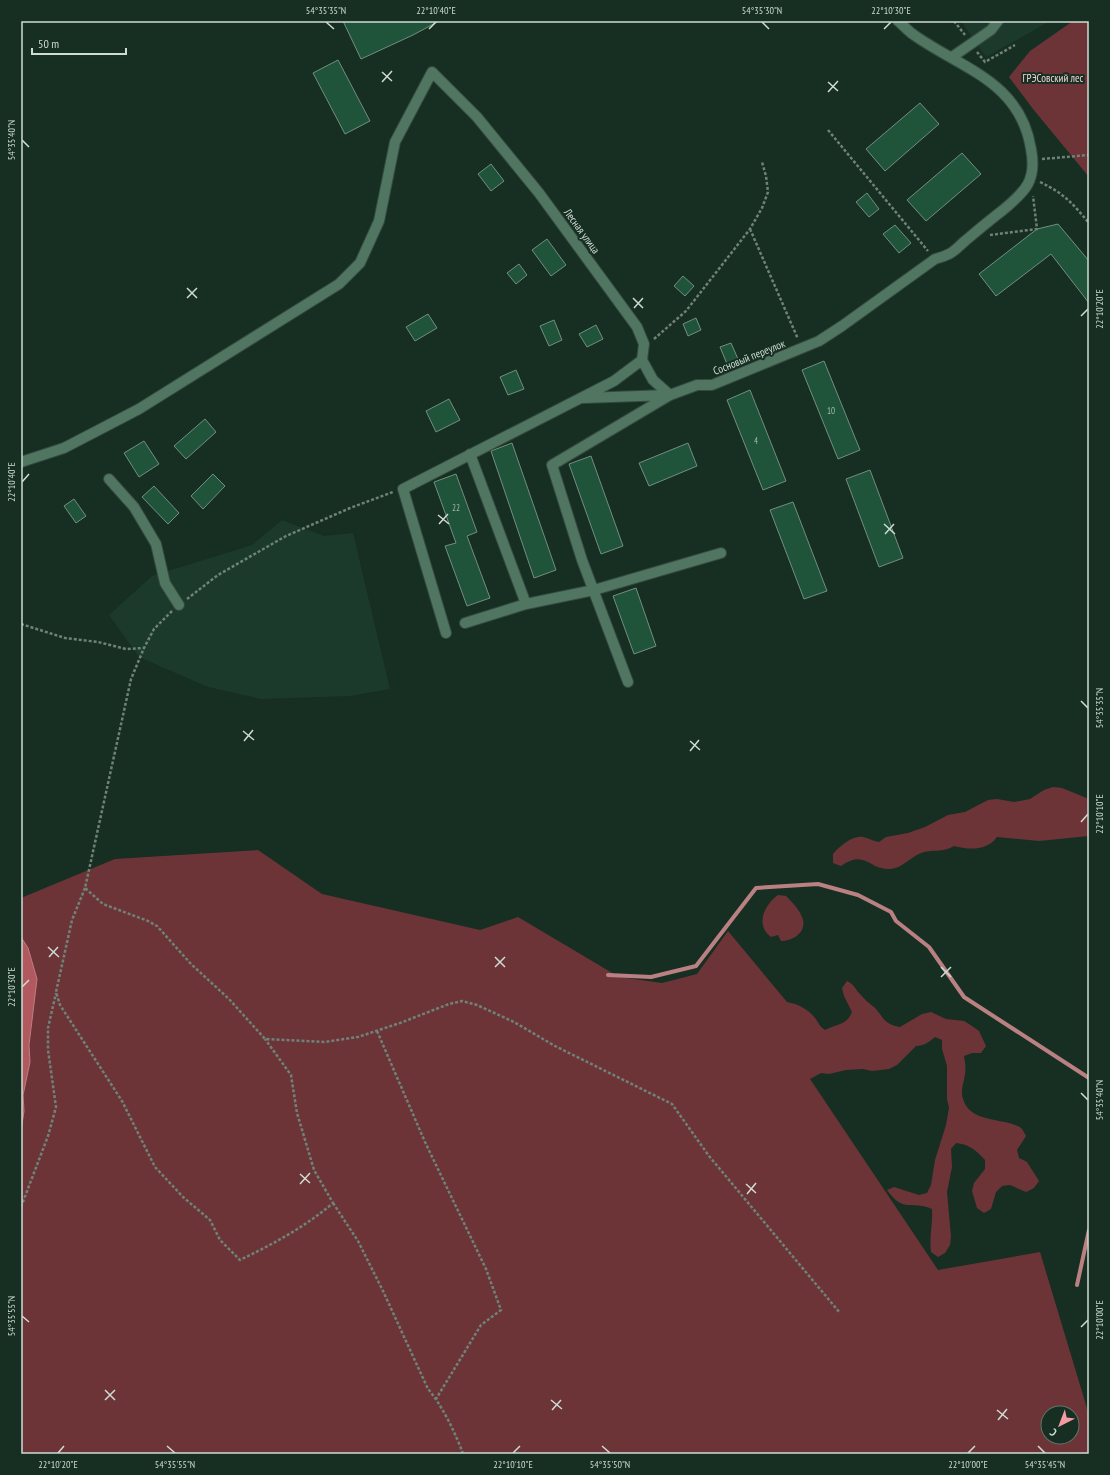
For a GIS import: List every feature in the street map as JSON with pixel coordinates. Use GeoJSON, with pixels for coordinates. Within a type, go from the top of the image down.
{"type":"FeatureCollection","features":[{"type":"Feature","properties":{"kind":"street","name":"Сосновый переулок"},"geometry":{"type":"LineString","coordinates":[[628,682],[582,560],[552,465],[670,395],[697,385],[712,385],[819,341],[935,259],[949,254],[1014,201],[1025,190],[1031,177],[1033,159],[1027,129],[1011,102],[998,87],[972,69],[913,34],[898,21]]}},
{"type":"Feature","properties":{"kind":"street"},"geometry":{"type":"LineString","coordinates":[[952,57],[991,30],[998,21]]}},
{"type":"Feature","properties":{"kind":"street","name":"Лесная улица"},"geometry":{"type":"LineString","coordinates":[[21,462],[64,448],[140,409],[339,284],[360,262],[379,221],[395,142],[432,72],[477,117],[539,193],[637,327],[644,344]]}},
{"type":"Feature","properties":{"kind":"street"},"geometry":{"type":"LineString","coordinates":[[644,344],[642,360],[653,380],[670,395]]}},
{"type":"Feature","properties":{"kind":"street"},"geometry":{"type":"LineString","coordinates":[[446,633],[403,489],[614,380],[642,360]]}},
{"type":"Feature","properties":{"kind":"street"},"geometry":{"type":"LineString","coordinates":[[580,398],[670,395]]}},
{"type":"Feature","properties":{"kind":"street"},"geometry":{"type":"LineString","coordinates":[[470,454],[526,604]]}},
{"type":"Feature","properties":{"kind":"street"},"geometry":{"type":"LineString","coordinates":[[109,480],[134,507],[156,544],[165,583],[179,605]]}},
{"type":"Feature","properties":{"kind":"street"},"geometry":{"type":"LineString","coordinates":[[465,623],[526,604],[594,590],[721,553]]}},
{"type":"Feature","properties":{"kind":"path"},"geometry":{"type":"LineString","coordinates":[[985,62],[1014,45]]}},
{"type":"Feature","properties":{"kind":"path"},"geometry":{"type":"LineString","coordinates":[[828,130],[935,259]]}},
{"type":"Feature","properties":{"kind":"path"},"geometry":{"type":"LineString","coordinates":[[1033,159],[1089,155]]}},
{"type":"Feature","properties":{"kind":"path"},"geometry":{"type":"LineString","coordinates":[[644,344],[657,338],[686,311],[750,230],[762,208],[768,192],[762,162]]}},
{"type":"Feature","properties":{"kind":"path"},"geometry":{"type":"LineString","coordinates":[[1031,177],[1065,196],[1089,224]]}},
{"type":"Feature","properties":{"kind":"path"},"geometry":{"type":"LineString","coordinates":[[970,237],[1037,229],[1031,177]]}},
{"type":"Feature","properties":{"kind":"path"},"geometry":{"type":"LineString","coordinates":[[750,230],[802,349]]}},
{"type":"Feature","properties":{"kind":"path"},"geometry":{"type":"LineString","coordinates":[[21,1207],[48,1136],[56,1108],[48,1050],[48,1028],[72,920],[85,888],[131,679],[154,629],[179,605],[218,574],[286,536],[328,519],[350,508],[403,489]]}},
{"type":"Feature","properties":{"kind":"path"},"geometry":{"type":"LineString","coordinates":[[21,624],[65,638],[98,642],[126,650],[144,648]]}},
{"type":"Feature","properties":{"kind":"path"},"geometry":{"type":"LineString","coordinates":[[85,888],[103,904],[148,921],[157,926],[191,964],[229,999],[265,1039],[291,1075],[296,1114],[314,1170],[358,1242],[383,1291],[428,1389],[436,1399],[457,1438],[463,1454]]}},
{"type":"Feature","properties":{"kind":"path"},"geometry":{"type":"LineString","coordinates":[[56,992],[60,1005],[122,1101],[155,1167],[183,1197],[210,1220],[220,1240],[240,1260],[273,1244],[315,1218],[333,1203]]}},
{"type":"Feature","properties":{"kind":"path"},"geometry":{"type":"LineString","coordinates":[[265,1039],[324,1042],[358,1037],[449,1004],[462,1001],[477,1005],[514,1022],[555,1046],[672,1104],[709,1156],[840,1313]]}},
{"type":"Feature","properties":{"kind":"path"},"geometry":{"type":"LineString","coordinates":[[377,1030],[425,1142],[486,1269],[501,1310],[481,1325],[436,1399]]}},
{"type":"Feature","properties":{"kind":"shaded area"},"geometry":{"type":"Polygon","coordinates":[[[961,21],[1050,21],[986,57],[961,21]]]}},
{"type":"Feature","properties":{"kind":"shaded area"},"geometry":{"type":"Polygon","coordinates":[[[282,520],[324,536],[353,533],[390,689],[350,696],[261,699],[208,687],[139,657],[109,615],[152,576],[252,545],[282,520]]]}},
{"type":"Feature","properties":{"kind":"shaded area"},"geometry":{"type":"Polygon","coordinates":[[[21,937],[28,948],[37,979],[29,1045],[30,1062],[23,1095],[24,1111],[21,1131],[21,937]]]}},
{"type":"Feature","properties":{"kind":"green space","name":"ГРЭСовский лес"},"geometry":{"type":"Polygon","coordinates":[[[1073,21],[1089,21],[1089,177],[1033,109],[1009,77],[1030,51],[1073,21]]]}},
{"type":"Feature","properties":{"kind":"green space"},"geometry":{"type":"Polygon","coordinates":[[[1053,787],[1062,788],[1089,799],[1089,836],[1039,841],[997,837],[993,842],[983,847],[972,849],[954,846],[941,850],[921,853],[899,867],[890,869],[877,867],[862,860],[856,859],[841,866],[833,863],[833,854],[842,845],[855,838],[863,837],[879,842],[886,837],[908,833],[925,827],[948,815],[965,812],[988,800],[997,799],[1014,802],[1030,799],[1044,790],[1053,787]]]}},
{"type":"Feature","properties":{"kind":"green space"},"geometry":{"type":"Polygon","coordinates":[[[258,850],[322,894],[480,930],[518,917],[619,977],[662,983],[697,974],[728,931],[787,1002],[795,1004],[806,1010],[825,1030],[844,1022],[852,1012],[844,996],[842,988],[847,981],[850,982],[863,998],[874,1007],[884,1020],[894,1026],[900,1027],[922,1014],[931,1012],[946,1019],[964,1021],[979,1031],[986,1046],[981,1053],[972,1053],[964,1056],[965,1077],[962,1090],[963,1099],[967,1107],[973,1113],[989,1119],[1006,1122],[1021,1128],[1026,1136],[1017,1150],[1019,1158],[1027,1162],[1039,1181],[1034,1188],[1026,1192],[1010,1185],[1002,1186],[996,1192],[991,1209],[984,1213],[977,1208],[972,1191],[974,1183],[985,1169],[985,1160],[972,1148],[956,1143],[951,1149],[952,1167],[947,1192],[951,1237],[950,1245],[945,1253],[938,1257],[931,1252],[930,1241],[932,1209],[898,1202],[887,1190],[894,1187],[919,1195],[927,1193],[931,1185],[935,1160],[946,1125],[949,1108],[947,1099],[947,1066],[942,1049],[942,1040],[935,1037],[924,1044],[916,1046],[897,1065],[889,1069],[872,1071],[863,1069],[846,1070],[829,1074],[821,1073],[810,1079],[938,1270],[1040,1252],[1089,1415],[1089,1454],[21,1454],[21,898],[115,859],[258,850]]]}},
{"type":"Feature","properties":{"kind":"green space"},"geometry":{"type":"Polygon","coordinates":[[[778,895],[786,896],[791,901],[799,911],[803,922],[803,927],[799,934],[786,941],[781,941],[778,935],[771,937],[763,927],[762,921],[765,910],[778,895]]]}},
{"type":"Feature","properties":{"kind":"building"},"geometry":{"type":"Polygon","coordinates":[[[343,21],[439,21],[361,59],[343,21]]]}},
{"type":"Feature","properties":{"kind":"building"},"geometry":{"type":"Polygon","coordinates":[[[338,60],[370,121],[345,134],[313,73],[338,60]]]}},
{"type":"Feature","properties":{"kind":"building"},"geometry":{"type":"Polygon","coordinates":[[[920,103],[939,124],[885,171],[866,149],[920,103]]]}},
{"type":"Feature","properties":{"kind":"building"},"geometry":{"type":"Polygon","coordinates":[[[962,153],[981,174],[926,221],[907,200],[962,153]]]}},
{"type":"Feature","properties":{"kind":"building"},"geometry":{"type":"Polygon","coordinates":[[[491,164],[504,181],[491,191],[478,174],[491,164]]]}},
{"type":"Feature","properties":{"kind":"building"},"geometry":{"type":"Polygon","coordinates":[[[867,193],[879,209],[869,217],[856,202],[867,193]]]}},
{"type":"Feature","properties":{"kind":"building"},"geometry":{"type":"Polygon","coordinates":[[[1058,224],[1089,261],[1089,303],[1051,254],[996,296],[979,274],[1037,229],[1058,224]]]}},
{"type":"Feature","properties":{"kind":"building"},"geometry":{"type":"Polygon","coordinates":[[[895,225],[911,243],[899,253],[883,234],[895,225]]]}},
{"type":"Feature","properties":{"kind":"building"},"geometry":{"type":"Polygon","coordinates":[[[547,239],[566,265],[551,276],[532,250],[547,239]]]}},
{"type":"Feature","properties":{"kind":"building"},"geometry":{"type":"Polygon","coordinates":[[[519,264],[527,275],[516,284],[507,273],[519,264]]]}},
{"type":"Feature","properties":{"kind":"building"},"geometry":{"type":"Polygon","coordinates":[[[683,276],[694,286],[685,296],[674,286],[683,276]]]}},
{"type":"Feature","properties":{"kind":"building"},"geometry":{"type":"Polygon","coordinates":[[[428,314],[437,328],[415,341],[406,327],[428,314]]]}},
{"type":"Feature","properties":{"kind":"building"},"geometry":{"type":"Polygon","coordinates":[[[696,318],[701,330],[688,336],[683,324],[696,318]]]}},
{"type":"Feature","properties":{"kind":"building"},"geometry":{"type":"Polygon","coordinates":[[[554,320],[562,340],[549,346],[540,326],[554,320]]]}},
{"type":"Feature","properties":{"kind":"building"},"geometry":{"type":"Polygon","coordinates":[[[596,325],[603,339],[587,347],[579,334],[596,325]]]}},
{"type":"Feature","properties":{"kind":"building"},"geometry":{"type":"Polygon","coordinates":[[[731,343],[738,359],[727,364],[720,347],[731,343]]]}},
{"type":"Feature","properties":{"kind":"building"},"geometry":{"type":"Polygon","coordinates":[[[824,361],[860,450],[838,459],[802,370],[824,361]]]}},
{"type":"Feature","properties":{"kind":"building"},"geometry":{"type":"Polygon","coordinates":[[[516,370],[524,389],[508,395],[500,377],[516,370]]]}},
{"type":"Feature","properties":{"kind":"building"},"geometry":{"type":"Polygon","coordinates":[[[750,390],[786,481],[763,490],[727,400],[750,390]]]}},
{"type":"Feature","properties":{"kind":"building"},"geometry":{"type":"Polygon","coordinates":[[[449,399],[460,420],[436,432],[426,411],[449,399]]]}},
{"type":"Feature","properties":{"kind":"building"},"geometry":{"type":"Polygon","coordinates":[[[205,419],[216,432],[186,459],[174,446],[205,419]]]}},
{"type":"Feature","properties":{"kind":"building"},"geometry":{"type":"Polygon","coordinates":[[[144,441],[159,464],[139,477],[124,453],[144,441]]]}},
{"type":"Feature","properties":{"kind":"building"},"geometry":{"type":"Polygon","coordinates":[[[512,443],[556,570],[534,578],[491,451],[512,443]]]}},
{"type":"Feature","properties":{"kind":"building"},"geometry":{"type":"Polygon","coordinates":[[[688,443],[697,466],[649,486],[639,463],[688,443]]]}},
{"type":"Feature","properties":{"kind":"building"},"geometry":{"type":"Polygon","coordinates":[[[591,456],[623,546],[601,554],[569,464],[591,456]]]}},
{"type":"Feature","properties":{"kind":"building"},"geometry":{"type":"Polygon","coordinates":[[[870,470],[903,558],[879,567],[846,479],[870,470]]]}},
{"type":"Feature","properties":{"kind":"building"},"geometry":{"type":"Polygon","coordinates":[[[213,474],[225,486],[203,509],[191,496],[213,474]]]}},
{"type":"Feature","properties":{"kind":"building"},"geometry":{"type":"Polygon","coordinates":[[[456,474],[477,532],[467,536],[490,598],[467,606],[445,546],[456,543],[434,482],[456,474]]]}},
{"type":"Feature","properties":{"kind":"building"},"geometry":{"type":"Polygon","coordinates":[[[154,486],[179,513],[168,524],[142,497],[154,486]]]}},
{"type":"Feature","properties":{"kind":"building"},"geometry":{"type":"Polygon","coordinates":[[[74,499],[86,516],[76,523],[64,506],[74,499]]]}},
{"type":"Feature","properties":{"kind":"building"},"geometry":{"type":"Polygon","coordinates":[[[793,502],[827,591],[804,599],[770,510],[793,502]]]}},
{"type":"Feature","properties":{"kind":"building"},"geometry":{"type":"Polygon","coordinates":[[[636,588],[656,646],[634,654],[613,596],[636,588]]]}},
{"type":"Feature","properties":{"kind":"waterway"},"geometry":{"type":"LineString","coordinates":[[608,975],[651,977],[696,966],[756,888],[818,884],[858,895],[891,912],[896,921],[929,947],[964,997],[1089,1078]]}},
{"type":"Feature","properties":{"kind":"waterway"},"geometry":{"type":"LineString","coordinates":[[1077,1285],[1089,1230]]}}]}
